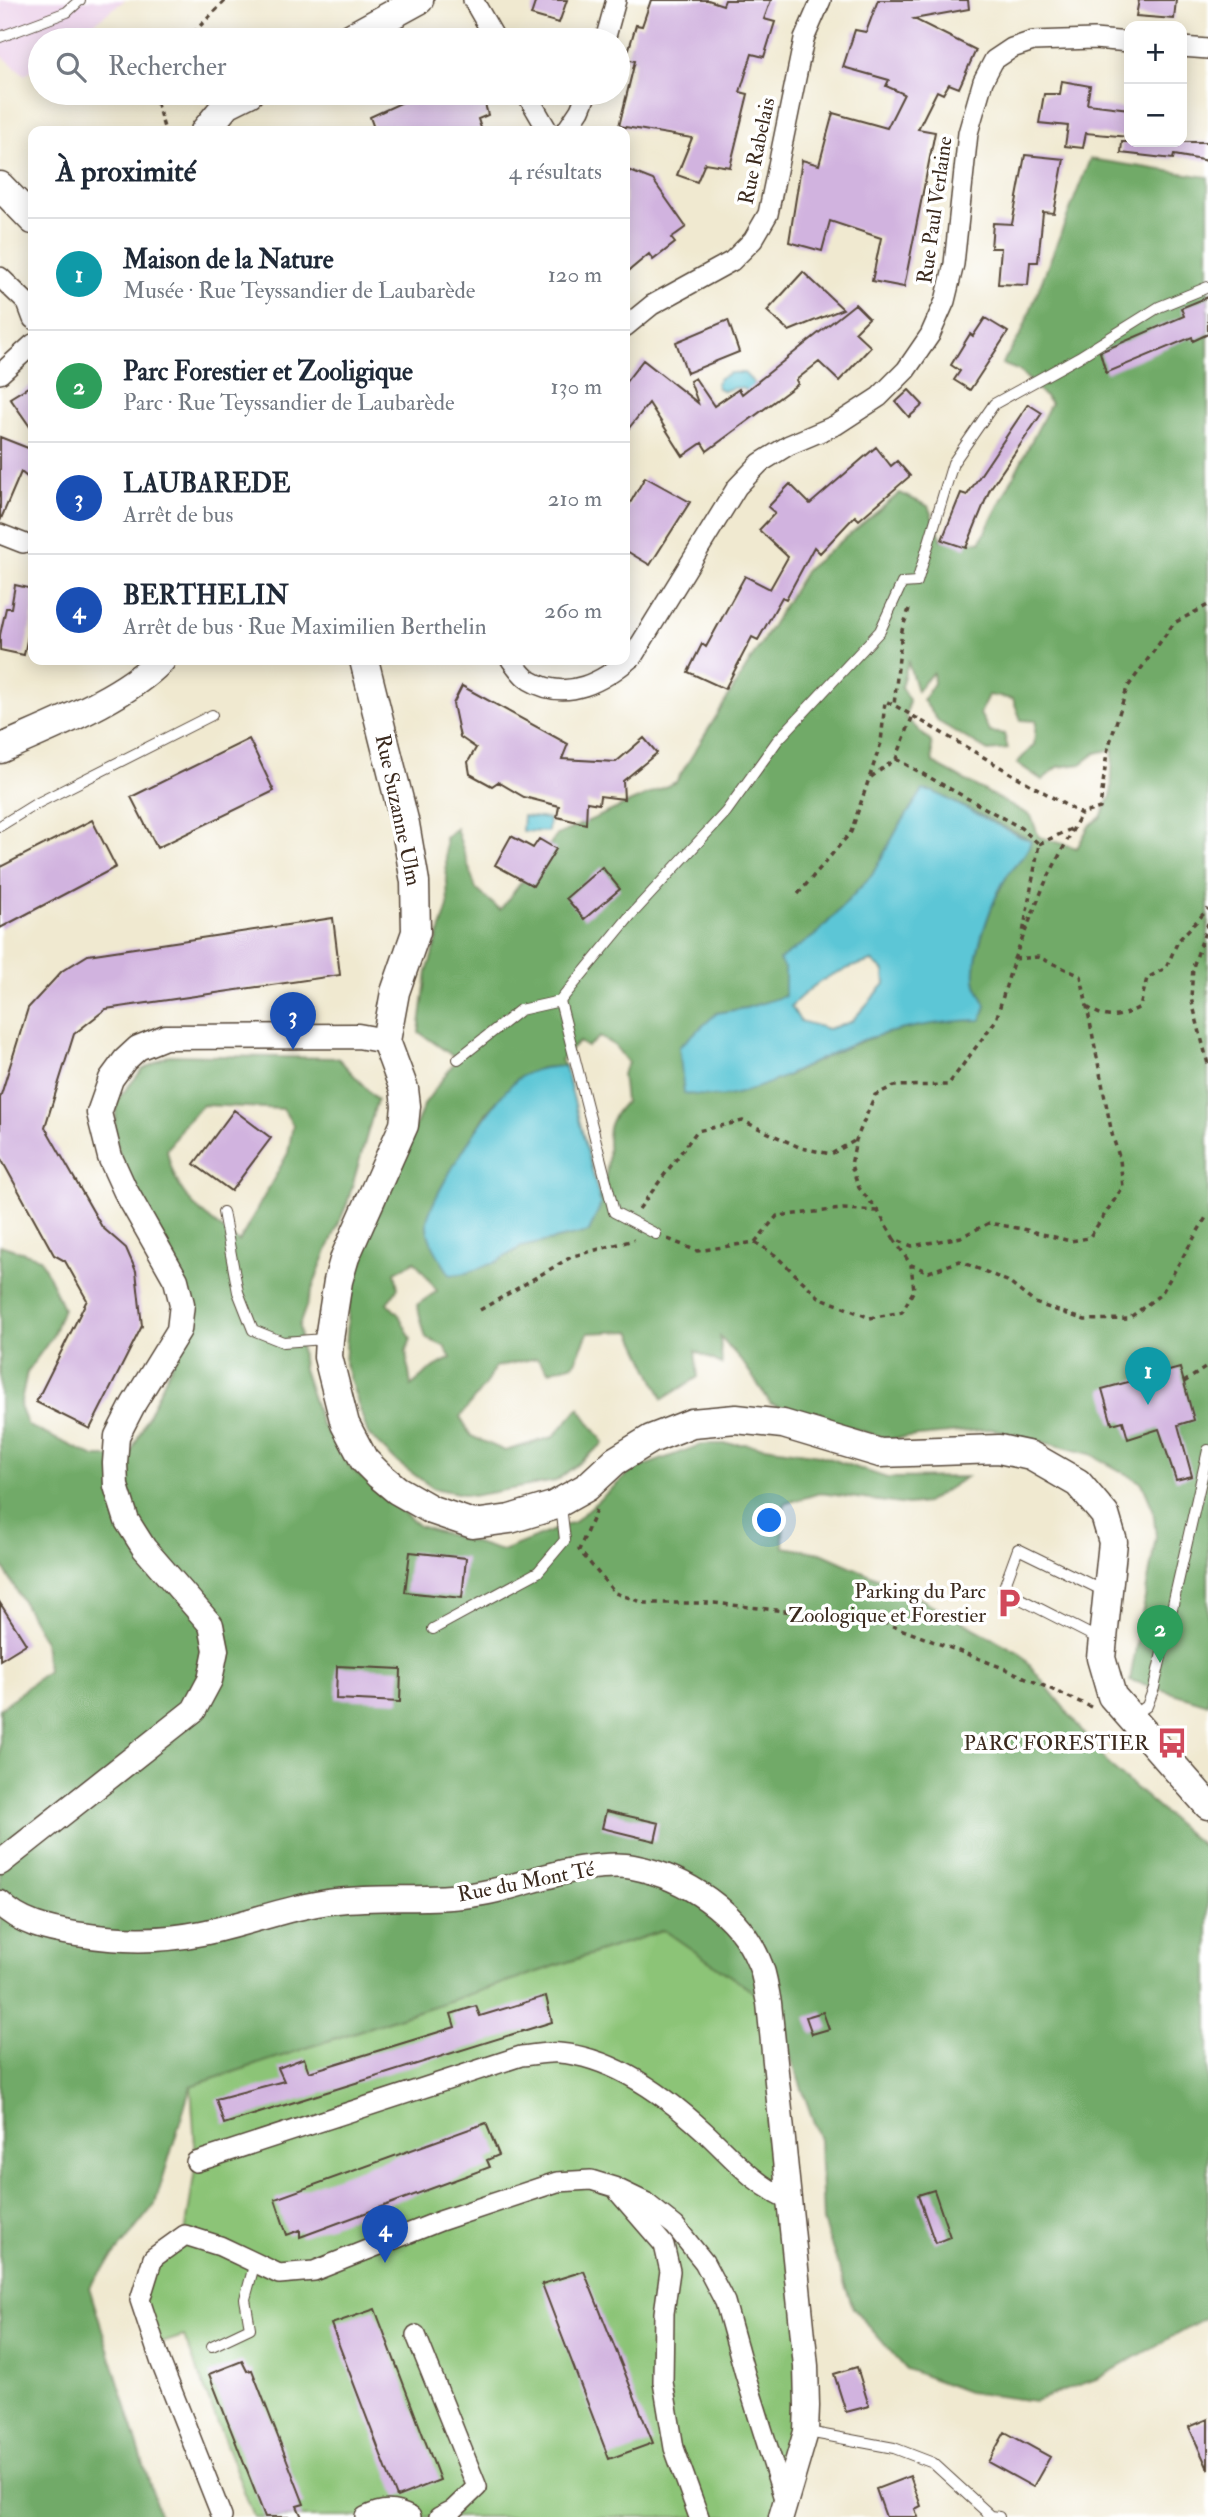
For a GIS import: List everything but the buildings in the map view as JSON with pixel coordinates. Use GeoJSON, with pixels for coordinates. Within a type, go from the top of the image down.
{"type":"FeatureCollection","features":[{"type":"Feature","properties":{"kind":"main road"},"geometry":{"type":"LineString","coordinates":[[368,28],[419,0]]}},
{"type":"Feature","properties":{"kind":"main road"},"geometry":{"type":"LineString","coordinates":[[209,126],[226,105]]}},
{"type":"Feature","properties":{"kind":"main road"},"geometry":{"type":"LineString","coordinates":[[226,126],[245,105]]}},
{"type":"Feature","properties":{"kind":"main road"},"geometry":{"type":"LineString","coordinates":[[0,186],[28,215]]}},
{"type":"Feature","properties":{"kind":"main road"},"geometry":{"type":"LineString","coordinates":[[0,749],[89,710],[156,665]]}},
{"type":"Feature","properties":{"kind":"main road","name":"Rue Suzanne Ulm"},"geometry":{"type":"LineString","coordinates":[[366,665],[405,824],[415,881],[416,932],[395,992],[386,1041]]}},
{"type":"Feature","properties":{"kind":"main road"},"geometry":{"type":"LineString","coordinates":[[386,1041],[404,1089],[404,1125],[345,1257],[338,1281],[328,1357],[345,1424],[364,1460],[397,1489],[432,1510],[473,1524],[510,1519],[560,1502],[587,1487],[615,1461],[652,1439],[692,1423],[736,1419],[783,1424],[880,1453],[999,1449],[1031,1456],[1078,1483],[1105,1515],[1113,1542],[1101,1658],[1111,1696],[1208,1805]]}},
{"type":"Feature","properties":{"kind":"street"},"geometry":{"type":"LineString","coordinates":[[473,0],[489,28]]}},
{"type":"Feature","properties":{"kind":"street"},"geometry":{"type":"LineString","coordinates":[[608,28],[616,0]]}},
{"type":"Feature","properties":{"kind":"street","name":"Rue Rabelais"},"geometry":{"type":"LineString","coordinates":[[630,323],[652,305],[732,261],[754,240],[768,214],[804,39],[821,0]]}},
{"type":"Feature","properties":{"kind":"street","name":"Rue Paul Verlaine"},"geometry":{"type":"LineString","coordinates":[[630,659],[737,487],[760,463],[789,445],[836,425],[879,397],[906,370],[930,335],[945,301],[954,264],[968,133],[983,81],[995,60],[1012,48],[1033,41],[1094,38],[1124,41]]}},
{"type":"Feature","properties":{"kind":"street"},"geometry":{"type":"LineString","coordinates":[[1187,47],[1208,49]]}},
{"type":"Feature","properties":{"kind":"street"},"geometry":{"type":"LineString","coordinates":[[533,105],[545,126]]}},
{"type":"Feature","properties":{"kind":"street"},"geometry":{"type":"LineString","coordinates":[[569,126],[582,105]]}},
{"type":"Feature","properties":{"kind":"street"},"geometry":{"type":"LineString","coordinates":[[0,277],[28,306]]}},
{"type":"Feature","properties":{"kind":"street"},"geometry":{"type":"LineString","coordinates":[[0,374],[28,349]]}},
{"type":"Feature","properties":{"kind":"street"},"geometry":{"type":"LineString","coordinates":[[0,534],[23,543]]}},
{"type":"Feature","properties":{"kind":"street","name":"Rue Paul Verlaine"},"geometry":{"type":"LineString","coordinates":[[515,665],[528,680],[555,690],[583,688],[611,675],[623,665]]}},
{"type":"Feature","properties":{"kind":"street"},"geometry":{"type":"LineString","coordinates":[[0,1863],[194,1710],[210,1680],[216,1650],[211,1625],[144,1548],[127,1521],[116,1486],[117,1436],[179,1330],[182,1304],[176,1280],[110,1157],[99,1112],[111,1079],[138,1048],[165,1037],[358,1036],[386,1041]]}},
{"type":"Feature","properties":{"kind":"street","name":"Rue du Mont Té"},"geometry":{"type":"LineString","coordinates":[[0,1903],[13,1916],[59,1931],[119,1941],[157,1940],[203,1933],[334,1901],[438,1898],[484,1893],[586,1868],[631,1866],[666,1875],[698,1892],[725,1913],[745,1937],[760,1962],[769,2003],[806,2366],[806,2432],[783,2509]]}},
{"type":"Feature","properties":{"kind":"street"},"geometry":{"type":"LineString","coordinates":[[196,2162],[522,2056],[559,2053],[601,2063],[634,2079],[705,2132],[751,2178],[769,2191],[788,2199]]}},
{"type":"Feature","properties":{"kind":"street"},"geometry":{"type":"LineString","coordinates":[[222,2517],[161,2363],[140,2300],[153,2258],[185,2235],[220,2246],[279,2274],[314,2271],[440,2221],[557,2182],[591,2180],[614,2187],[645,2202],[675,2226],[704,2262],[725,2302],[783,2509]]}},
{"type":"Feature","properties":{"kind":"street"},"geometry":{"type":"LineString","coordinates":[[614,2187],[664,2245],[670,2271],[664,2323],[663,2382],[674,2448],[699,2517]]}},
{"type":"Feature","properties":{"kind":"street"},"geometry":{"type":"LineString","coordinates":[[416,2335],[477,2487],[453,2510],[439,2517]]}},
{"type":"Feature","properties":{"kind":"street"},"geometry":{"type":"LineString","coordinates":[[365,2517],[388,2509],[401,2511],[411,2517]]}},
{"type":"Feature","properties":{"kind":"lane"},"geometry":{"type":"LineString","coordinates":[[0,37],[67,12],[80,0]]}},
{"type":"Feature","properties":{"kind":"lane"},"geometry":{"type":"LineString","coordinates":[[457,1059],[520,1010],[560,1001],[630,916],[726,812],[777,741],[880,631],[902,583],[917,582],[953,463],[994,404],[1079,357],[1159,307],[1208,287]]}},
{"type":"Feature","properties":{"kind":"lane"},"geometry":{"type":"LineString","coordinates":[[0,826],[34,805],[212,715]]}},
{"type":"Feature","properties":{"kind":"lane"},"geometry":{"type":"LineString","coordinates":[[560,1001],[614,1212],[656,1234]]}},
{"type":"Feature","properties":{"kind":"lane"},"geometry":{"type":"LineString","coordinates":[[223,1212],[238,1292],[253,1330],[283,1342],[329,1339]]}},
{"type":"Feature","properties":{"kind":"lane"},"geometry":{"type":"LineString","coordinates":[[1130,1719],[1147,1706],[1154,1688],[1208,1454]]}},
{"type":"Feature","properties":{"kind":"lane"},"geometry":{"type":"LineString","coordinates":[[433,1629],[538,1572],[565,1540],[560,1502]]}},
{"type":"Feature","properties":{"kind":"lane"},"geometry":{"type":"LineString","coordinates":[[1103,1641],[1003,1590],[1018,1549],[1108,1593]]}},
{"type":"Feature","properties":{"kind":"lane"},"geometry":{"type":"LineString","coordinates":[[212,2346],[250,2328],[245,2299],[255,2262]]}},
{"type":"Feature","properties":{"kind":"lane"},"geometry":{"type":"LineString","coordinates":[[806,2432],[894,2448],[933,2463],[991,2516],[999,2517]]}},
{"type":"Feature","properties":{"kind":"path"},"geometry":{"type":"LineString","coordinates":[[198,28],[226,0]]}},
{"type":"Feature","properties":{"kind":"path"},"geometry":{"type":"LineString","coordinates":[[157,105],[164,126]]}},
{"type":"Feature","properties":{"kind":"path"},"geometry":{"type":"LineString","coordinates":[[894,705],[902,630],[917,582]]}},
{"type":"Feature","properties":{"kind":"path"},"geometry":{"type":"LineString","coordinates":[[755,1242],[775,1255],[819,1297],[870,1318],[902,1311],[914,1290],[911,1265],[878,1210],[859,1188],[851,1165],[856,1140],[874,1095],[894,1086],[948,1085],[996,1020],[1014,959],[1045,883],[1081,814],[1100,808],[1107,752],[1127,688],[1174,623],[1208,606]]}},
{"type":"Feature","properties":{"kind":"path"},"geometry":{"type":"LineString","coordinates":[[798,894],[852,832],[881,743],[885,701],[914,715],[1081,814]]}},
{"type":"Feature","properties":{"kind":"path"},"geometry":{"type":"LineString","coordinates":[[869,779],[896,759],[914,715]]}},
{"type":"Feature","properties":{"kind":"path"},"geometry":{"type":"LineString","coordinates":[[896,759],[1021,828],[1039,844]]}},
{"type":"Feature","properties":{"kind":"path"},"geometry":{"type":"LineString","coordinates":[[1039,844],[1073,828]]}},
{"type":"Feature","properties":{"kind":"path"},"geometry":{"type":"LineString","coordinates":[[1023,937],[1039,844]]}},
{"type":"Feature","properties":{"kind":"path"},"geometry":{"type":"LineString","coordinates":[[1086,1007],[1100,1016],[1120,1017],[1140,1007],[1147,978],[1166,968],[1178,942],[1208,909]]}},
{"type":"Feature","properties":{"kind":"path"},"geometry":{"type":"LineString","coordinates":[[1208,923],[1193,967],[1191,998],[1208,1064]]}},
{"type":"Feature","properties":{"kind":"path"},"geometry":{"type":"LineString","coordinates":[[894,1239],[912,1246],[961,1237],[989,1223],[1023,1228],[1070,1241],[1089,1238],[1123,1187],[1120,1160],[1112,1134],[1081,976],[1038,957],[1014,959]]}},
{"type":"Feature","properties":{"kind":"path"},"geometry":{"type":"LineString","coordinates":[[631,1220],[697,1131],[743,1121],[802,1148],[831,1154],[856,1140]]}},
{"type":"Feature","properties":{"kind":"path"},"geometry":{"type":"LineString","coordinates":[[480,1310],[573,1256],[656,1234],[697,1251],[755,1242],[777,1216],[843,1209],[878,1210]]}},
{"type":"Feature","properties":{"kind":"path"},"geometry":{"type":"LineString","coordinates":[[911,1265],[929,1272],[960,1261],[1007,1281],[1035,1303],[1085,1320],[1128,1320],[1161,1294],[1208,1214]]}},
{"type":"Feature","properties":{"kind":"path"},"geometry":{"type":"LineString","coordinates":[[1184,1382],[1208,1366]]}},
{"type":"Feature","properties":{"kind":"path"},"geometry":{"type":"LineString","coordinates":[[560,1502],[597,1508],[579,1550],[615,1593],[645,1603],[714,1603],[882,1622],[1006,1669],[1100,1711]]}},
{"type":"Feature","properties":{"kind":"shaded area"},"geometry":{"type":"Polygon","coordinates":[[[0,0],[125,0],[87,28],[28,28],[28,73],[25,75],[0,54],[0,0]]]}},
{"type":"Feature","properties":{"kind":"green space"},"geometry":{"type":"Polygon","coordinates":[[[1090,159],[1208,177],[1208,1704],[1130,1680],[1156,1537],[1153,1509],[1142,1483],[1090,1454],[991,1429],[888,1439],[771,1404],[742,1361],[720,1337],[722,1364],[695,1351],[698,1377],[663,1399],[631,1331],[588,1333],[574,1364],[549,1371],[537,1358],[495,1367],[485,1385],[460,1417],[471,1436],[505,1451],[553,1437],[579,1408],[604,1443],[556,1481],[472,1496],[433,1488],[398,1463],[368,1434],[345,1364],[351,1276],[425,1103],[457,1059],[419,1032],[427,972],[448,906],[445,838],[456,828],[476,889],[500,910],[557,835],[676,782],[806,570],[900,493],[928,506],[942,540],[980,542],[1051,403],[1020,371],[1002,364],[1021,334],[1090,159]],[[908,662],[901,687],[909,700],[906,718],[931,742],[933,763],[1031,816],[1039,837],[1077,848],[1089,826],[1101,817],[1111,796],[1113,749],[1096,753],[1081,764],[1058,767],[1042,780],[1017,763],[1034,745],[1036,721],[1021,720],[1013,699],[988,695],[980,714],[990,732],[1004,734],[1008,749],[988,751],[939,722],[923,700],[934,683],[933,672],[917,691],[908,662]],[[923,791],[898,828],[872,875],[817,934],[780,960],[785,970],[786,996],[717,1013],[787,1076],[876,1036],[936,1023],[981,1020],[986,1005],[976,985],[979,946],[1002,886],[1031,840],[934,792],[923,791]],[[600,1037],[587,1047],[579,1042],[560,1060],[565,1066],[541,1068],[518,1078],[486,1113],[441,1188],[427,1223],[496,1262],[521,1247],[589,1232],[604,1185],[609,1127],[625,1102],[622,1074],[628,1063],[615,1046],[600,1037]],[[415,1261],[395,1272],[398,1288],[387,1303],[399,1315],[411,1339],[406,1351],[411,1386],[431,1369],[451,1358],[444,1346],[426,1338],[417,1305],[437,1291],[415,1261]]]}},
{"type":"Feature","properties":{"kind":"green space"},"geometry":{"type":"Polygon","coordinates":[[[169,1055],[338,1058],[377,1100],[347,1204],[299,1326],[303,1369],[321,1423],[352,1469],[419,1526],[502,1551],[574,1522],[633,1470],[703,1444],[745,1444],[819,1455],[887,1478],[966,1477],[926,1503],[908,1505],[820,1493],[784,1504],[783,1547],[821,1553],[904,1590],[1020,1653],[1112,1768],[1208,1851],[1208,2316],[1099,2378],[1035,2401],[968,2392],[906,2369],[853,2308],[823,2222],[820,2140],[777,2018],[769,2003],[664,1930],[191,2086],[155,2204],[89,2287],[160,2517],[0,2517],[0,1709],[47,1671],[44,1640],[0,1561],[0,1245],[40,1258],[63,1308],[52,1337],[27,1372],[20,1406],[28,1426],[95,1457],[129,1457],[191,1323],[125,1175],[114,1134],[117,1100],[142,1070],[169,1055]],[[203,1105],[184,1124],[167,1150],[177,1181],[192,1204],[239,1242],[288,1153],[293,1125],[283,1109],[203,1105]]]}},
{"type":"Feature","properties":{"kind":"green space"},"geometry":{"type":"Polygon","coordinates":[[[665,1930],[769,2003],[806,2366],[781,2517],[254,2517],[184,2336],[155,2345],[140,2300],[153,2258],[185,2235],[196,2162],[191,2086],[665,1930]]]}},
{"type":"Feature","properties":{"kind":"water"},"geometry":{"type":"Polygon","coordinates":[[[730,373],[744,373],[754,383],[750,392],[740,388],[724,391],[718,388],[716,383],[720,378],[730,373]]]}},
{"type":"Feature","properties":{"kind":"water"},"geometry":{"type":"Polygon","coordinates":[[[923,790],[934,792],[1031,840],[1002,885],[979,945],[976,985],[986,1005],[981,1020],[936,1023],[860,1041],[745,1092],[727,1096],[684,1094],[679,1047],[717,1013],[746,1008],[785,996],[785,970],[779,960],[817,934],[872,875],[923,790]],[[872,961],[848,968],[810,989],[791,1006],[800,1021],[828,1029],[851,1022],[885,984],[884,971],[872,961]]]}},
{"type":"Feature","properties":{"kind":"water"},"geometry":{"type":"Polygon","coordinates":[[[523,816],[549,819],[548,832],[522,831],[523,816]]]}},
{"type":"Feature","properties":{"kind":"water"},"geometry":{"type":"Polygon","coordinates":[[[565,1066],[601,1204],[589,1232],[521,1247],[496,1262],[467,1273],[450,1275],[429,1235],[427,1221],[452,1168],[481,1123],[519,1078],[530,1072],[565,1066]]]}},
{"type":"Feature","properties":{"kind":"place","name":"LAUBAREDE"},"geometry":{"type":"Point","coordinates":[293,1050]}},
{"type":"Feature","properties":{"kind":"place","name":"Maison de la Nature"},"geometry":{"type":"Point","coordinates":[1148,1405]}},
{"type":"Feature","properties":{"kind":"place","name":"Parking du Parc Zoologique et Forestier"},"geometry":{"type":"Point","coordinates":[1009,1603]}},
{"type":"Feature","properties":{"kind":"place","name":"Parc Forestier et Zooligique"},"geometry":{"type":"Point","coordinates":[1160,1663]}},
{"type":"Feature","properties":{"kind":"place","name":"PARC FORESTIER"},"geometry":{"type":"Point","coordinates":[1172,1743]}},
{"type":"Feature","properties":{"kind":"place","name":"BERTHELIN"},"geometry":{"type":"Point","coordinates":[385,2263]}}]}
